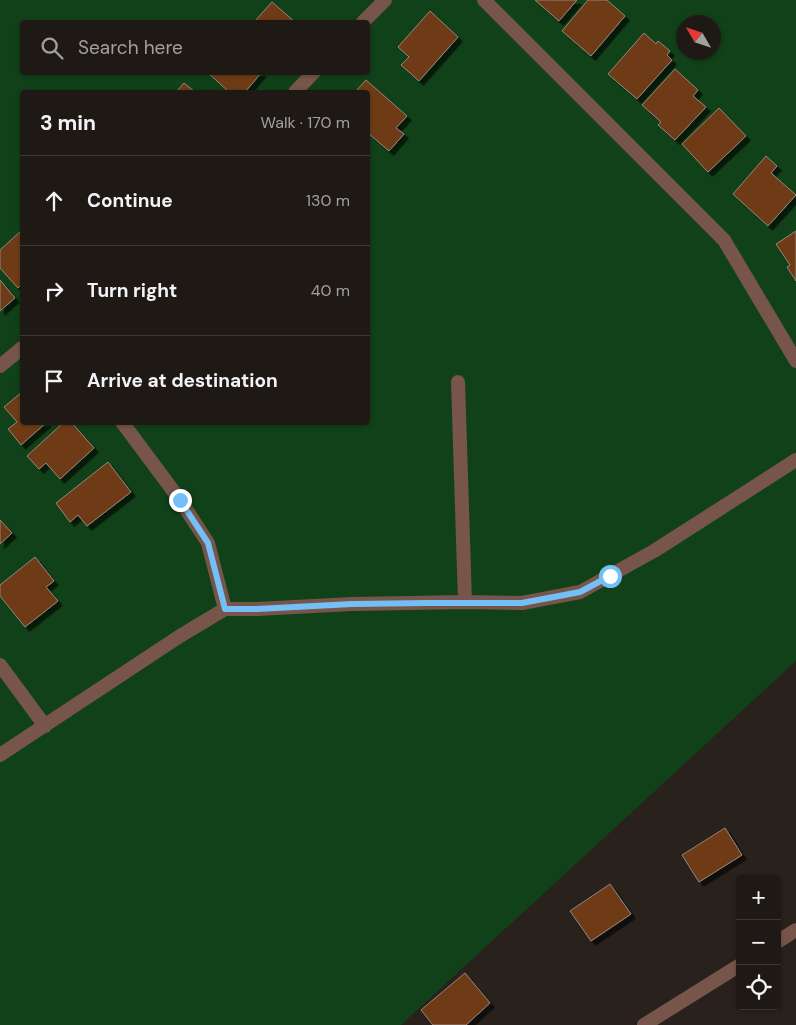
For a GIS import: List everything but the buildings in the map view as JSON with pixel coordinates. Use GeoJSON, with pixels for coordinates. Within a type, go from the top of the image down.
{"type":"FeatureCollection","features":[{"type":"Feature","properties":{"kind":"street"},"geometry":{"type":"LineString","coordinates":[[365,20],[386,0]]}},
{"type":"Feature","properties":{"kind":"street"},"geometry":{"type":"LineString","coordinates":[[484,0],[724,240],[796,361]]}},
{"type":"Feature","properties":{"kind":"street"},"geometry":{"type":"LineString","coordinates":[[298,90],[311,75]]}},
{"type":"Feature","properties":{"kind":"street"},"geometry":{"type":"LineString","coordinates":[[0,366],[20,350]]}},
{"type":"Feature","properties":{"kind":"street"},"geometry":{"type":"LineString","coordinates":[[458,382],[466,602]]}},
{"type":"Feature","properties":{"kind":"street"},"geometry":{"type":"LineString","coordinates":[[124,425],[180,500],[208,543],[225,609]]}},
{"type":"Feature","properties":{"kind":"street"},"geometry":{"type":"LineString","coordinates":[[0,755],[180,636],[225,609],[466,602],[522,603],[580,592],[654,551],[796,460]]}},
{"type":"Feature","properties":{"kind":"street"},"geometry":{"type":"LineString","coordinates":[[0,665],[44,726]]}},
{"type":"Feature","properties":{"kind":"street"},"geometry":{"type":"LineString","coordinates":[[781,939],[796,930]]}},
{"type":"Feature","properties":{"kind":"street"},"geometry":{"type":"LineString","coordinates":[[644,1025],[736,968]]}},
{"type":"Feature","properties":{"kind":"green space"},"geometry":{"type":"Polygon","coordinates":[[[0,0],[796,0],[796,661],[401,1025],[0,1025],[0,0]]]}},
{"type":"Feature","properties":{"kind":"route"},"geometry":{"type":"LineString","coordinates":[[180,500],[208,543],[225,609],[352,604],[522,603],[580,592],[610,576]]}}]}
